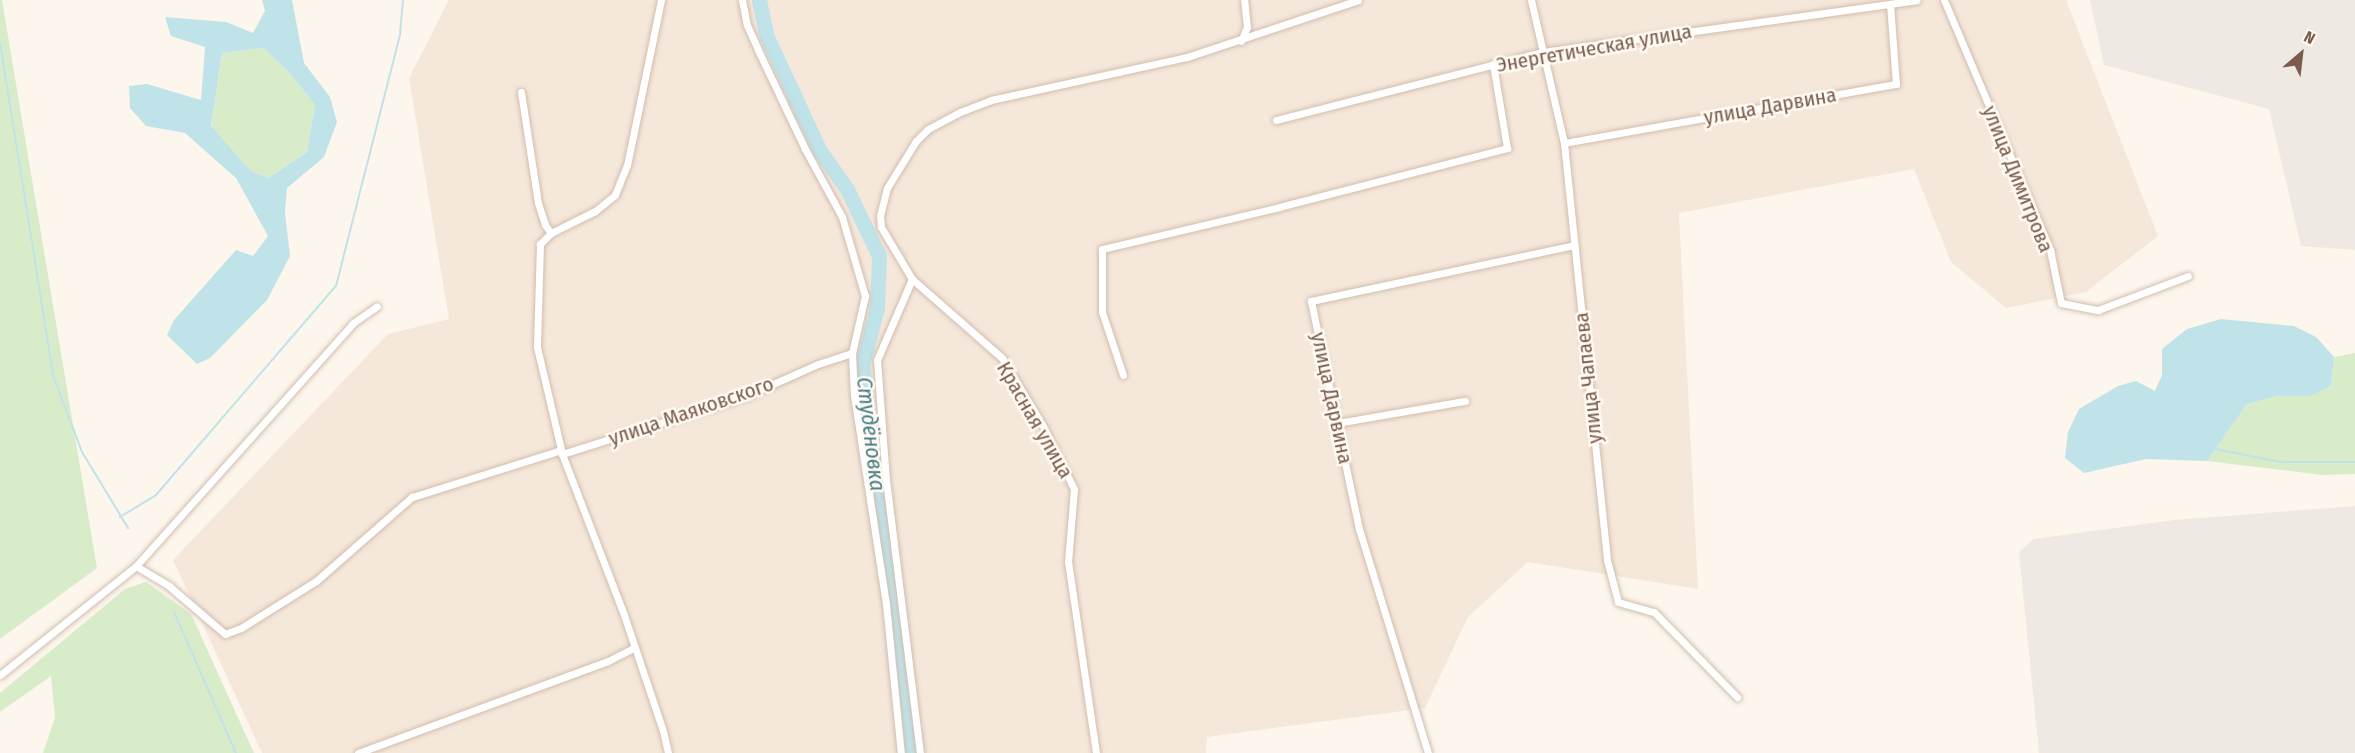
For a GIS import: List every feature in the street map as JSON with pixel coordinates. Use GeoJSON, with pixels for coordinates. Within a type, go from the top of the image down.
{"type":"FeatureCollection","features":[{"type":"Feature","properties":{"kind":"street"},"geometry":{"type":"LineString","coordinates":[[661,0],[627,165],[615,195],[595,211],[551,232],[540,244],[537,346],[562,452],[635,647],[668,753]]}},
{"type":"Feature","properties":{"kind":"street"},"geometry":{"type":"LineString","coordinates":[[742,0],[747,25],[758,50],[805,149],[842,217],[865,296],[852,352],[854,394],[886,604],[901,753]]}},
{"type":"Feature","properties":{"kind":"street"},"geometry":{"type":"LineString","coordinates":[[1241,41],[1247,27],[1244,0]]}},
{"type":"Feature","properties":{"kind":"street","name":"Красная улица"},"geometry":{"type":"LineString","coordinates":[[1096,753],[1068,562],[1074,489],[1043,426],[1002,358],[912,279],[881,227],[880,216],[887,188],[916,141],[928,129],[991,100],[1187,57],[1241,41],[1358,0]]}},
{"type":"Feature","properties":{"kind":"street","name":"улица Чапаева"},"geometry":{"type":"LineString","coordinates":[[1532,0],[1564,143],[1607,560],[1618,602],[1654,612],[1737,697]]}},
{"type":"Feature","properties":{"kind":"street","name":"Энергетическая улица"},"geometry":{"type":"LineString","coordinates":[[1276,120],[1543,52],[1916,0]]}},
{"type":"Feature","properties":{"kind":"street","name":"улица Димитрова"},"geometry":{"type":"LineString","coordinates":[[1944,0],[2050,250],[2061,303],[2098,310],[2188,276]]}},
{"type":"Feature","properties":{"kind":"street","name":"улица Дарвина"},"geometry":{"type":"LineString","coordinates":[[1564,143],[1896,84],[1890,4]]}},
{"type":"Feature","properties":{"kind":"street"},"geometry":{"type":"LineString","coordinates":[[1123,375],[1102,312],[1102,249],[1279,207],[1507,148],[1493,64]]}},
{"type":"Feature","properties":{"kind":"street"},"geometry":{"type":"LineString","coordinates":[[521,92],[538,203],[545,225],[551,232]]}},
{"type":"Feature","properties":{"kind":"street","name":"улица Дарвина"},"geometry":{"type":"LineString","coordinates":[[1428,753],[1359,529],[1311,302],[1575,245]]}},
{"type":"Feature","properties":{"kind":"street"},"geometry":{"type":"LineString","coordinates":[[912,279],[877,360],[886,480],[920,753]]}},
{"type":"Feature","properties":{"kind":"street"},"geometry":{"type":"LineString","coordinates":[[0,675],[136,566],[353,323],[377,306]]}},
{"type":"Feature","properties":{"kind":"street","name":"улица Маяковского"},"geometry":{"type":"LineString","coordinates":[[136,566],[170,586],[225,634],[241,628],[316,580],[412,497],[746,396],[818,364],[852,352]]}},
{"type":"Feature","properties":{"kind":"street"},"geometry":{"type":"LineString","coordinates":[[1337,423],[1465,401]]}},
{"type":"Feature","properties":{"kind":"street"},"geometry":{"type":"LineString","coordinates":[[358,753],[608,661],[635,647]]}},
{"type":"Feature","properties":{"kind":"shaded area"},"geometry":{"type":"Polygon","coordinates":[[[449,0],[2066,0],[2158,236],[2086,292],[2006,308],[1951,262],[1914,169],[1679,213],[1698,589],[1528,562],[1468,617],[1425,708],[1207,737],[1206,753],[262,753],[173,560],[388,334],[449,319],[409,78],[449,0]]]}},
{"type":"Feature","properties":{"kind":"shaded area"},"geometry":{"type":"Polygon","coordinates":[[[2090,0],[2355,0],[2355,250],[2301,246],[2269,109],[2104,65],[2090,0]]]}},
{"type":"Feature","properties":{"kind":"shaded area"},"geometry":{"type":"Polygon","coordinates":[[[2355,506],[2355,753],[2039,753],[2019,552],[2034,539],[2174,520],[2355,506]]]}},
{"type":"Feature","properties":{"kind":"green space"},"geometry":{"type":"Polygon","coordinates":[[[0,0],[2,0],[97,568],[0,639],[0,0]]]}},
{"type":"Feature","properties":{"kind":"green space"},"geometry":{"type":"Polygon","coordinates":[[[263,48],[288,71],[315,105],[307,152],[268,178],[251,171],[211,127],[222,53],[263,48]]]}},
{"type":"Feature","properties":{"kind":"green space"},"geometry":{"type":"Polygon","coordinates":[[[2355,353],[2355,474],[2322,475],[2207,461],[2247,404],[2278,396],[2311,396],[2331,386],[2334,357],[2355,353]]]}},
{"type":"Feature","properties":{"kind":"green space"},"geometry":{"type":"Polygon","coordinates":[[[146,582],[191,614],[254,753],[43,753],[55,718],[51,676],[0,712],[0,693],[125,589],[146,582]]]}},
{"type":"Feature","properties":{"kind":"water"},"geometry":{"type":"Polygon","coordinates":[[[262,0],[292,0],[304,63],[330,97],[337,122],[324,157],[287,188],[285,213],[290,256],[267,300],[210,358],[197,364],[167,335],[174,320],[236,250],[253,256],[268,236],[236,178],[185,133],[146,126],[130,108],[129,86],[147,84],[201,100],[205,47],[171,36],[165,17],[226,22],[253,33],[265,11],[262,0]],[[263,48],[222,53],[211,126],[251,171],[268,178],[307,152],[315,105],[288,71],[263,48]]]}},
{"type":"Feature","properties":{"kind":"water"},"geometry":{"type":"Polygon","coordinates":[[[2221,319],[2294,326],[2316,337],[2334,357],[2331,386],[2311,396],[2278,396],[2247,404],[2207,461],[2146,459],[2084,473],[2065,458],[2068,432],[2079,409],[2118,386],[2136,381],[2155,391],[2162,375],[2162,349],[2187,329],[2221,319]]]}},
{"type":"Feature","properties":{"kind":"waterway"},"geometry":{"type":"LineString","coordinates":[[120,517],[156,495],[336,286],[400,34],[403,0]]}},
{"type":"Feature","properties":{"kind":"waterway","name":"Студёновка"},"geometry":{"type":"LineString","coordinates":[[759,0],[767,37],[820,151],[847,189],[879,256],[877,308],[862,365],[910,753]]}},
{"type":"Feature","properties":{"kind":"waterway"},"geometry":{"type":"LineString","coordinates":[[0,43],[53,375],[82,452],[128,528]]}},
{"type":"Feature","properties":{"kind":"waterway"},"geometry":{"type":"LineString","coordinates":[[2215,449],[2281,462],[2355,462]]}},
{"type":"Feature","properties":{"kind":"waterway"},"geometry":{"type":"LineString","coordinates":[[174,612],[236,753]]}}]}
